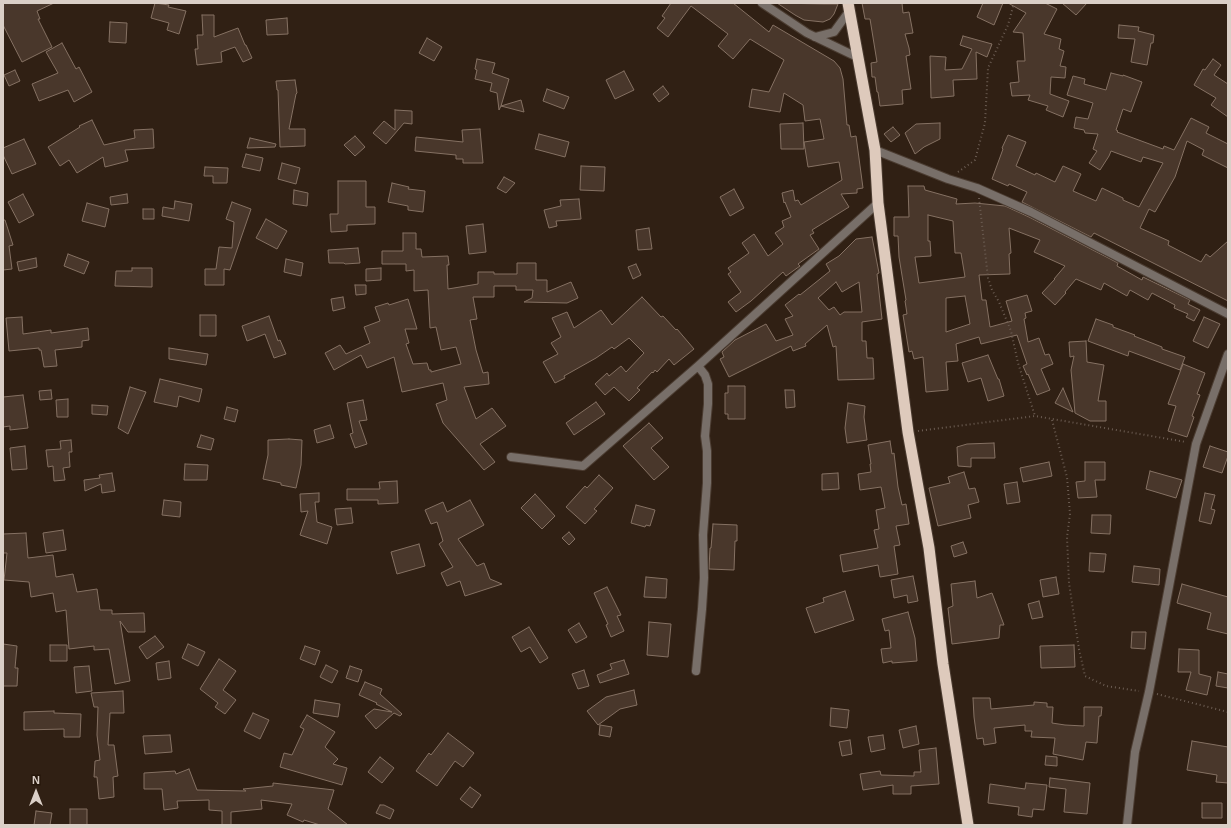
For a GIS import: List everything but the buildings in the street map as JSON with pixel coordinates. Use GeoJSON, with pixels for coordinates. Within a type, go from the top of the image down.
{"type":"FeatureCollection","features":[{"type":"Feature","properties":{"kind":"highway"},"geometry":{"type":"LineString","coordinates":[[849,6],[875,150],[878,203],[908,432],[929,548],[943,664],[968,825]]}},
{"type":"Feature","properties":{"kind":"street"},"geometry":{"type":"LineString","coordinates":[[762,3],[814,37],[857,57]]}},
{"type":"Feature","properties":{"kind":"street"},"geometry":{"type":"LineString","coordinates":[[814,37],[834,32],[849,6]]}},
{"type":"Feature","properties":{"kind":"street"},"geometry":{"type":"LineString","coordinates":[[875,150],[948,179],[978,188],[1031,212],[1228,314]]}},
{"type":"Feature","properties":{"kind":"street"},"geometry":{"type":"LineString","coordinates":[[511,457],[583,466],[698,366],[878,203]]}},
{"type":"Feature","properties":{"kind":"street"},"geometry":{"type":"LineString","coordinates":[[1127,825],[1135,752],[1196,444],[1228,354]]}},
{"type":"Feature","properties":{"kind":"street"},"geometry":{"type":"LineString","coordinates":[[696,671],[704,578],[703,535],[707,483],[707,451],[705,436],[708,404],[708,384],[705,375],[698,366]]}},
{"type":"Feature","properties":{"kind":"path"},"geometry":{"type":"LineString","coordinates":[[948,179],[975,160],[985,123],[988,68],[1008,25],[1014,3]]}},
{"type":"Feature","properties":{"kind":"path"},"geometry":{"type":"LineString","coordinates":[[978,188],[988,278],[1011,331],[1018,363],[1035,416]]}},
{"type":"Feature","properties":{"kind":"path"},"geometry":{"type":"LineString","coordinates":[[908,432],[1035,416],[1196,444]]}},
{"type":"Feature","properties":{"kind":"path"},"geometry":{"type":"LineString","coordinates":[[1052,420],[1067,478],[1070,514],[1067,537],[1069,583],[1084,676],[1106,686],[1148,692],[1228,712]]}}]}
